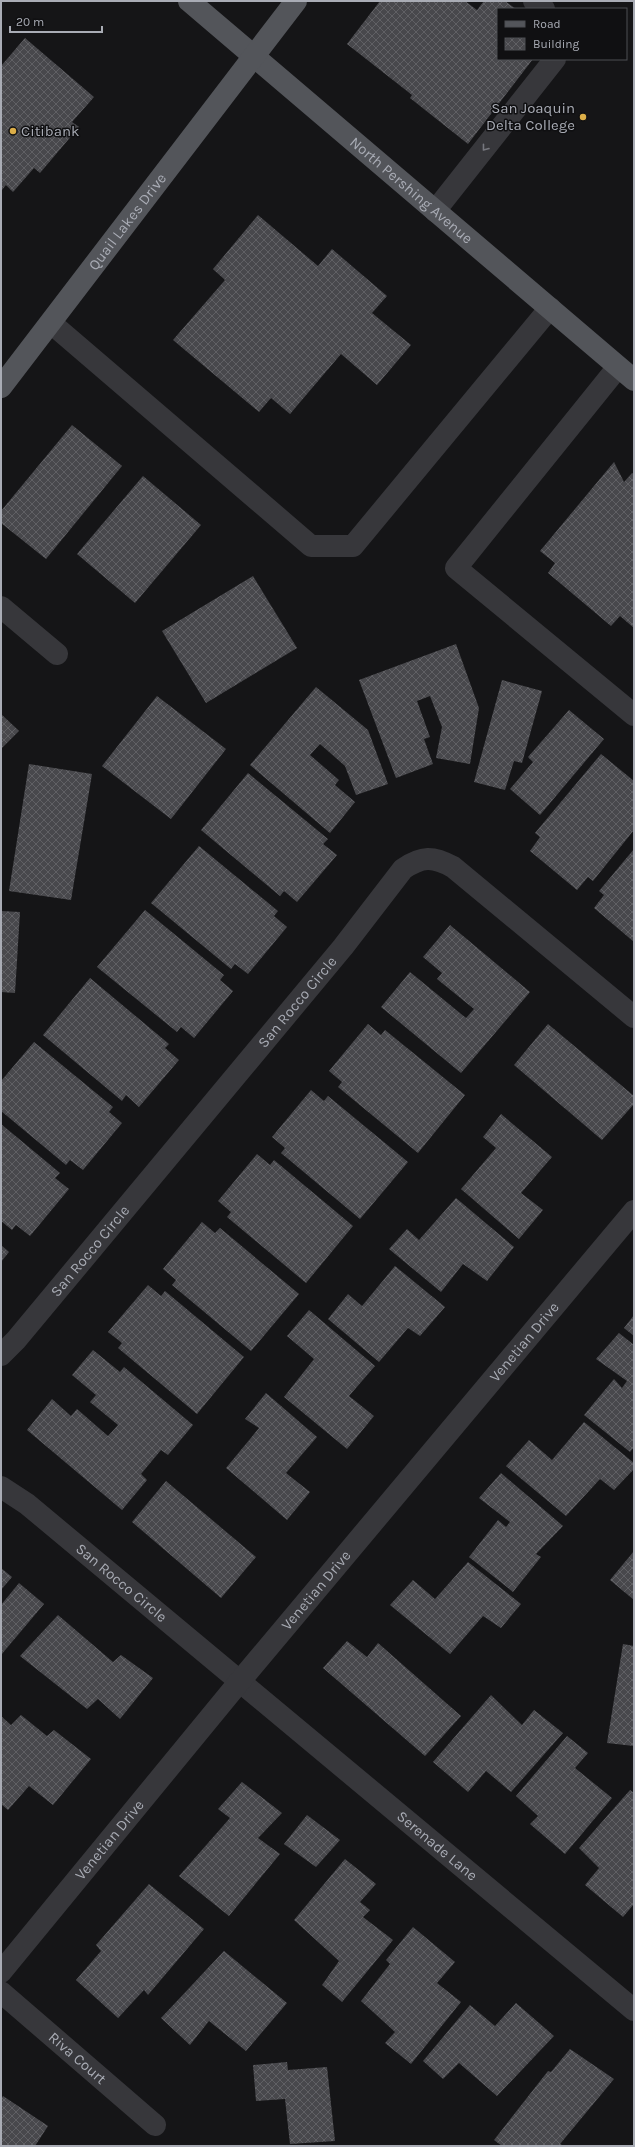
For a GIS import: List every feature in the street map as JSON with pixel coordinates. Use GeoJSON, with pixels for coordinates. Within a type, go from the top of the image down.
{"type":"FeatureCollection","features":[{"type":"Feature","properties":{"kind":"main road","name":"North Pershing Avenue"},"geometry":{"type":"LineString","coordinates":[[189,1],[626,374]]}},
{"type":"Feature","properties":{"kind":"main road","name":"Quail Lakes Drive"},"geometry":{"type":"LineString","coordinates":[[2,384],[51,323],[296,1]]}},
{"type":"Feature","properties":{"kind":"street"},"geometry":{"type":"LineString","coordinates":[[534,1],[543,8]]}},
{"type":"Feature","properties":{"kind":"street"},"geometry":{"type":"LineString","coordinates":[[435,211],[554,60]]}},
{"type":"Feature","properties":{"kind":"street"},"geometry":{"type":"LineString","coordinates":[[51,323],[311,546],[353,546],[550,308]]}},
{"type":"Feature","properties":{"kind":"street"},"geometry":{"type":"LineString","coordinates":[[626,374],[456,568],[634,715]]}},
{"type":"Feature","properties":{"kind":"street"},"geometry":{"type":"LineString","coordinates":[[1,607],[58,654]]}},
{"type":"Feature","properties":{"kind":"street","name":"San Rocco Circle"},"geometry":{"type":"LineString","coordinates":[[1,1355],[21,1334],[338,953],[403,869],[415,861],[428,858],[442,861],[453,867],[634,1017]]}},
{"type":"Feature","properties":{"kind":"street","name":"Venetian Drive"},"geometry":{"type":"LineString","coordinates":[[1,1972],[240,1681],[634,1211]]}},
{"type":"Feature","properties":{"kind":"street","name":"San Rocco Circle"},"geometry":{"type":"LineString","coordinates":[[1,1487],[27,1504],[240,1681]]}},
{"type":"Feature","properties":{"kind":"street","name":"Serenade Lane"},"geometry":{"type":"LineString","coordinates":[[240,1681],[634,2010]]}},
{"type":"Feature","properties":{"kind":"street","name":"Riva Court"},"geometry":{"type":"LineString","coordinates":[[1,1992],[155,2125]]}},
{"type":"Feature","properties":{"kind":"building"},"geometry":{"type":"Polygon","coordinates":[[[380,1],[465,1],[477,10],[484,1],[505,1],[515,8],[497,8],[497,60],[532,60],[468,144],[410,98],[412,95],[347,44],[380,1]]]}},
{"type":"Feature","properties":{"kind":"building"},"geometry":{"type":"Polygon","coordinates":[[[25,38],[94,97],[72,122],[79,127],[40,173],[34,168],[13,192],[6,185],[1,191],[1,66],[25,38]]]}},
{"type":"Feature","properties":{"kind":"building"},"geometry":{"type":"Polygon","coordinates":[[[258,215],[318,266],[332,249],[387,296],[372,313],[411,345],[377,385],[341,354],[290,414],[271,398],[259,412],[173,340],[225,280],[213,269],[258,215]]]}},
{"type":"Feature","properties":{"kind":"building"},"geometry":{"type":"Polygon","coordinates":[[[72,425],[122,466],[46,559],[1,523],[1,511],[72,425]]]}},
{"type":"Feature","properties":{"kind":"building"},"geometry":{"type":"Polygon","coordinates":[[[614,462],[624,482],[632,473],[634,474],[634,628],[620,616],[611,626],[548,573],[555,563],[540,551],[614,462]]]}},
{"type":"Feature","properties":{"kind":"building"},"geometry":{"type":"Polygon","coordinates":[[[143,476],[201,525],[135,603],[77,554],[143,476]]]}},
{"type":"Feature","properties":{"kind":"building"},"geometry":{"type":"Polygon","coordinates":[[[253,576],[297,648],[206,703],[162,631],[253,576]]]}},
{"type":"Feature","properties":{"kind":"building"},"geometry":{"type":"Polygon","coordinates":[[[456,644],[479,708],[470,764],[436,758],[442,727],[430,696],[417,701],[430,737],[424,739],[433,764],[396,778],[359,680],[456,644]]]}},
{"type":"Feature","properties":{"kind":"building"},"geometry":{"type":"Polygon","coordinates":[[[502,680],[542,691],[522,763],[514,761],[505,790],[474,782],[502,680]]]}},
{"type":"Feature","properties":{"kind":"building"},"geometry":{"type":"Polygon","coordinates":[[[316,687],[368,730],[388,784],[356,795],[345,766],[320,744],[310,755],[339,780],[335,785],[355,802],[330,833],[250,765],[316,687]]]}},
{"type":"Feature","properties":{"kind":"building"},"geometry":{"type":"Polygon","coordinates":[[[157,696],[226,749],[171,819],[102,766],[157,696]]]}},
{"type":"Feature","properties":{"kind":"building"},"geometry":{"type":"Polygon","coordinates":[[[569,710],[604,739],[540,815],[510,789],[533,762],[528,757],[569,710]]]}},
{"type":"Feature","properties":{"kind":"building"},"geometry":{"type":"Polygon","coordinates":[[[1,714],[19,731],[1,749],[1,714]]]}},
{"type":"Feature","properties":{"kind":"building"},"geometry":{"type":"Polygon","coordinates":[[[601,754],[634,781],[634,830],[593,881],[588,877],[577,890],[530,851],[540,837],[535,833],[601,754]]]}},
{"type":"Feature","properties":{"kind":"building"},"geometry":{"type":"Polygon","coordinates":[[[29,764],[92,774],[71,900],[9,891],[29,764]]]}},
{"type":"Feature","properties":{"kind":"building"},"geometry":{"type":"Polygon","coordinates":[[[248,773],[328,839],[323,844],[337,855],[297,902],[284,891],[280,896],[201,830],[248,773]]]}},
{"type":"Feature","properties":{"kind":"building"},"geometry":{"type":"Polygon","coordinates":[[[199,846],[278,911],[274,916],[287,927],[248,974],[235,964],[231,969],[151,903],[199,846]]]}},
{"type":"Feature","properties":{"kind":"building"},"geometry":{"type":"Polygon","coordinates":[[[634,849],[634,942],[594,908],[604,895],[599,891],[634,849]]]}},
{"type":"Feature","properties":{"kind":"building"},"geometry":{"type":"Polygon","coordinates":[[[145,910],[224,975],[220,980],[233,991],[194,1038],[181,1027],[177,1032],[97,967],[145,910]]]}},
{"type":"Feature","properties":{"kind":"building"},"geometry":{"type":"Polygon","coordinates":[[[1,911],[20,912],[15,993],[1,992],[1,911]]]}},
{"type":"Feature","properties":{"kind":"building"},"geometry":{"type":"Polygon","coordinates":[[[450,925],[530,992],[461,1073],[381,1007],[410,972],[466,1018],[474,1009],[437,979],[442,973],[423,957],[450,925]]]}},
{"type":"Feature","properties":{"kind":"building"},"geometry":{"type":"Polygon","coordinates":[[[90,978],[169,1044],[165,1048],[179,1060],[139,1107],[126,1095],[122,1101],[43,1035],[90,978]]]}},
{"type":"Feature","properties":{"kind":"building"},"geometry":{"type":"Polygon","coordinates":[[[368,1024],[381,1035],[385,1030],[465,1095],[418,1153],[338,1087],[342,1082],[329,1071],[368,1024]]]}},
{"type":"Feature","properties":{"kind":"building"},"geometry":{"type":"Polygon","coordinates":[[[548,1024],[634,1096],[634,1104],[602,1140],[514,1065],[548,1024]]]}},
{"type":"Feature","properties":{"kind":"building"},"geometry":{"type":"Polygon","coordinates":[[[34,1042],[113,1107],[109,1112],[122,1123],[83,1170],[70,1160],[66,1165],[1,1111],[1,1081],[34,1042]]]}},
{"type":"Feature","properties":{"kind":"building"},"geometry":{"type":"Polygon","coordinates":[[[311,1090],[324,1101],[328,1096],[408,1162],[360,1219],[281,1153],[285,1148],[272,1137],[311,1090]]]}},
{"type":"Feature","properties":{"kind":"building"},"geometry":{"type":"Polygon","coordinates":[[[501,1114],[552,1157],[521,1193],[543,1210],[519,1239],[461,1189],[496,1148],[483,1137],[501,1114]]]}},
{"type":"Feature","properties":{"kind":"building"},"geometry":{"type":"Polygon","coordinates":[[[1,1124],[60,1173],[55,1178],[69,1189],[30,1236],[16,1225],[12,1230],[1,1221],[1,1124]]]}},
{"type":"Feature","properties":{"kind":"building"},"geometry":{"type":"Polygon","coordinates":[[[257,1154],[270,1165],[274,1160],[353,1226],[306,1283],[227,1217],[231,1212],[218,1201],[257,1154]]]}},
{"type":"Feature","properties":{"kind":"building"},"geometry":{"type":"Polygon","coordinates":[[[456,1198],[514,1247],[487,1281],[463,1264],[441,1292],[389,1249],[407,1229],[419,1240],[456,1198]]]}},
{"type":"Feature","properties":{"kind":"building"},"geometry":{"type":"Polygon","coordinates":[[[202,1222],[215,1233],[220,1228],[299,1294],[251,1351],[172,1285],[176,1280],[163,1269],[202,1222]]]}},
{"type":"Feature","properties":{"kind":"building"},"geometry":{"type":"Polygon","coordinates":[[[1,1245],[9,1252],[1,1262],[1,1245]]]}},
{"type":"Feature","properties":{"kind":"building"},"geometry":{"type":"Polygon","coordinates":[[[395,1266],[445,1307],[420,1336],[408,1328],[379,1362],[328,1319],[348,1294],[362,1306],[395,1266]]]}},
{"type":"Feature","properties":{"kind":"building"},"geometry":{"type":"Polygon","coordinates":[[[148,1285],[161,1296],[165,1291],[244,1357],[197,1414],[118,1348],[122,1343],[108,1332],[148,1285]]]}},
{"type":"Feature","properties":{"kind":"building"},"geometry":{"type":"Polygon","coordinates":[[[309,1310],[375,1366],[349,1396],[374,1416],[347,1449],[284,1397],[314,1359],[287,1336],[309,1310]]]}},
{"type":"Feature","properties":{"kind":"building"},"geometry":{"type":"Polygon","coordinates":[[[634,1315],[634,1336],[624,1328],[634,1315]]]}},
{"type":"Feature","properties":{"kind":"building"},"geometry":{"type":"Polygon","coordinates":[[[619,1333],[634,1345],[634,1447],[630,1452],[584,1415],[614,1379],[622,1388],[627,1381],[596,1359],[619,1333]]]}},
{"type":"Feature","properties":{"kind":"building"},"geometry":{"type":"Polygon","coordinates":[[[93,1350],[120,1372],[124,1367],[193,1425],[168,1455],[161,1450],[141,1474],[147,1480],[122,1510],[27,1430],[52,1399],[71,1416],[77,1409],[108,1436],[118,1425],[90,1402],[96,1395],[72,1375],[93,1350]]]}},
{"type":"Feature","properties":{"kind":"building"},"geometry":{"type":"Polygon","coordinates":[[[266,1393],[317,1437],[286,1473],[310,1492],[287,1520],[226,1468],[259,1428],[245,1419],[266,1393]]]}},
{"type":"Feature","properties":{"kind":"building"},"geometry":{"type":"Polygon","coordinates":[[[584,1422],[634,1463],[634,1469],[614,1490],[600,1479],[566,1516],[506,1466],[529,1440],[552,1460],[584,1422]]]}},
{"type":"Feature","properties":{"kind":"building"},"geometry":{"type":"Polygon","coordinates":[[[501,1473],[563,1526],[536,1554],[541,1557],[513,1592],[469,1557],[498,1520],[506,1527],[510,1522],[479,1498],[501,1473]]]}},
{"type":"Feature","properties":{"kind":"building"},"geometry":{"type":"Polygon","coordinates":[[[166,1481],[256,1557],[221,1598],[132,1522],[166,1481]]]}},
{"type":"Feature","properties":{"kind":"building"},"geometry":{"type":"Polygon","coordinates":[[[634,1551],[634,1600],[610,1580],[634,1551]]]}},
{"type":"Feature","properties":{"kind":"building"},"geometry":{"type":"Polygon","coordinates":[[[468,1562],[521,1604],[501,1628],[483,1616],[450,1654],[390,1605],[413,1580],[435,1599],[468,1562]]]}},
{"type":"Feature","properties":{"kind":"building"},"geometry":{"type":"Polygon","coordinates":[[[1,1568],[12,1577],[1,1590],[1,1568]]]}},
{"type":"Feature","properties":{"kind":"building"},"geometry":{"type":"Polygon","coordinates":[[[19,1583],[44,1604],[1,1655],[1,1605],[19,1583]]]}},
{"type":"Feature","properties":{"kind":"building"},"geometry":{"type":"Polygon","coordinates":[[[58,1615],[113,1662],[121,1655],[153,1678],[120,1719],[98,1699],[87,1709],[20,1656],[58,1615]]]}},
{"type":"Feature","properties":{"kind":"building"},"geometry":{"type":"Polygon","coordinates":[[[347,1641],[367,1657],[378,1643],[461,1716],[425,1756],[323,1668],[347,1641]]]}},
{"type":"Feature","properties":{"kind":"building"},"geometry":{"type":"Polygon","coordinates":[[[623,1644],[634,1646],[634,1746],[607,1743],[623,1644]]]}},
{"type":"Feature","properties":{"kind":"building"},"geometry":{"type":"Polygon","coordinates":[[[491,1695],[522,1725],[534,1710],[563,1733],[511,1792],[486,1771],[468,1792],[433,1762],[491,1695]]]}},
{"type":"Feature","properties":{"kind":"building"},"geometry":{"type":"Polygon","coordinates":[[[21,1715],[47,1736],[54,1730],[91,1759],[53,1805],[29,1786],[8,1810],[1,1804],[1,1716],[11,1725],[21,1715]]]}},
{"type":"Feature","properties":{"kind":"building"},"geometry":{"type":"Polygon","coordinates":[[[567,1736],[588,1753],[575,1768],[612,1798],[565,1854],[530,1824],[538,1816],[516,1796],[567,1736]]]}},
{"type":"Feature","properties":{"kind":"building"},"geometry":{"type":"Polygon","coordinates":[[[242,1782],[282,1813],[258,1838],[280,1854],[229,1916],[179,1876],[230,1818],[218,1809],[242,1782]]]}},
{"type":"Feature","properties":{"kind":"building"},"geometry":{"type":"Polygon","coordinates":[[[630,1790],[634,1793],[634,1904],[623,1917],[585,1885],[599,1868],[579,1848],[630,1790]]]}},
{"type":"Feature","properties":{"kind":"building"},"geometry":{"type":"Polygon","coordinates":[[[307,1815],[340,1840],[316,1867],[284,1844],[307,1815]]]}},
{"type":"Feature","properties":{"kind":"building"},"geometry":{"type":"Polygon","coordinates":[[[345,1859],[376,1884],[360,1902],[370,1910],[363,1917],[393,1940],[342,2002],[322,1985],[339,1961],[294,1920],[345,1859]]]}},
{"type":"Feature","properties":{"kind":"building"},"geometry":{"type":"Polygon","coordinates":[[[149,1884],[204,1929],[148,1995],[144,1990],[118,2018],[76,1980],[101,1951],[96,1945],[149,1884]]]}},
{"type":"Feature","properties":{"kind":"building"},"geometry":{"type":"Polygon","coordinates":[[[413,1927],[455,1962],[437,1983],[461,2002],[411,2064],[385,2043],[395,2032],[361,2001],[390,1964],[386,1960],[413,1927]]]}},
{"type":"Feature","properties":{"kind":"building"},"geometry":{"type":"Polygon","coordinates":[[[224,1951],[287,2003],[246,2051],[209,2021],[190,2045],[161,2018],[224,1951]]]}},
{"type":"Feature","properties":{"kind":"building"},"geometry":{"type":"Polygon","coordinates":[[[516,2003],[554,2036],[497,2096],[459,2063],[443,2079],[423,2061],[470,2005],[495,2026],[516,2003]]]}},
{"type":"Feature","properties":{"kind":"building"},"geometry":{"type":"Polygon","coordinates":[[[570,2049],[614,2079],[560,2144],[564,2146],[502,2146],[494,2140],[548,2071],[551,2072],[570,2049]]]}},
{"type":"Feature","properties":{"kind":"building"},"geometry":{"type":"Polygon","coordinates":[[[287,2062],[288,2070],[327,2067],[335,2141],[290,2144],[285,2099],[256,2101],[253,2065],[287,2062]]]}},
{"type":"Feature","properties":{"kind":"building"},"geometry":{"type":"Polygon","coordinates":[[[3,2096],[48,2126],[35,2146],[1,2146],[1,2099],[3,2096]]]}},
{"type":"Feature","properties":{"kind":"place","name":"San Joaquin Delta College"},"geometry":{"type":"Point","coordinates":[583,117]}},
{"type":"Feature","properties":{"kind":"place","name":"Citibank"},"geometry":{"type":"Point","coordinates":[13,131]}}]}
